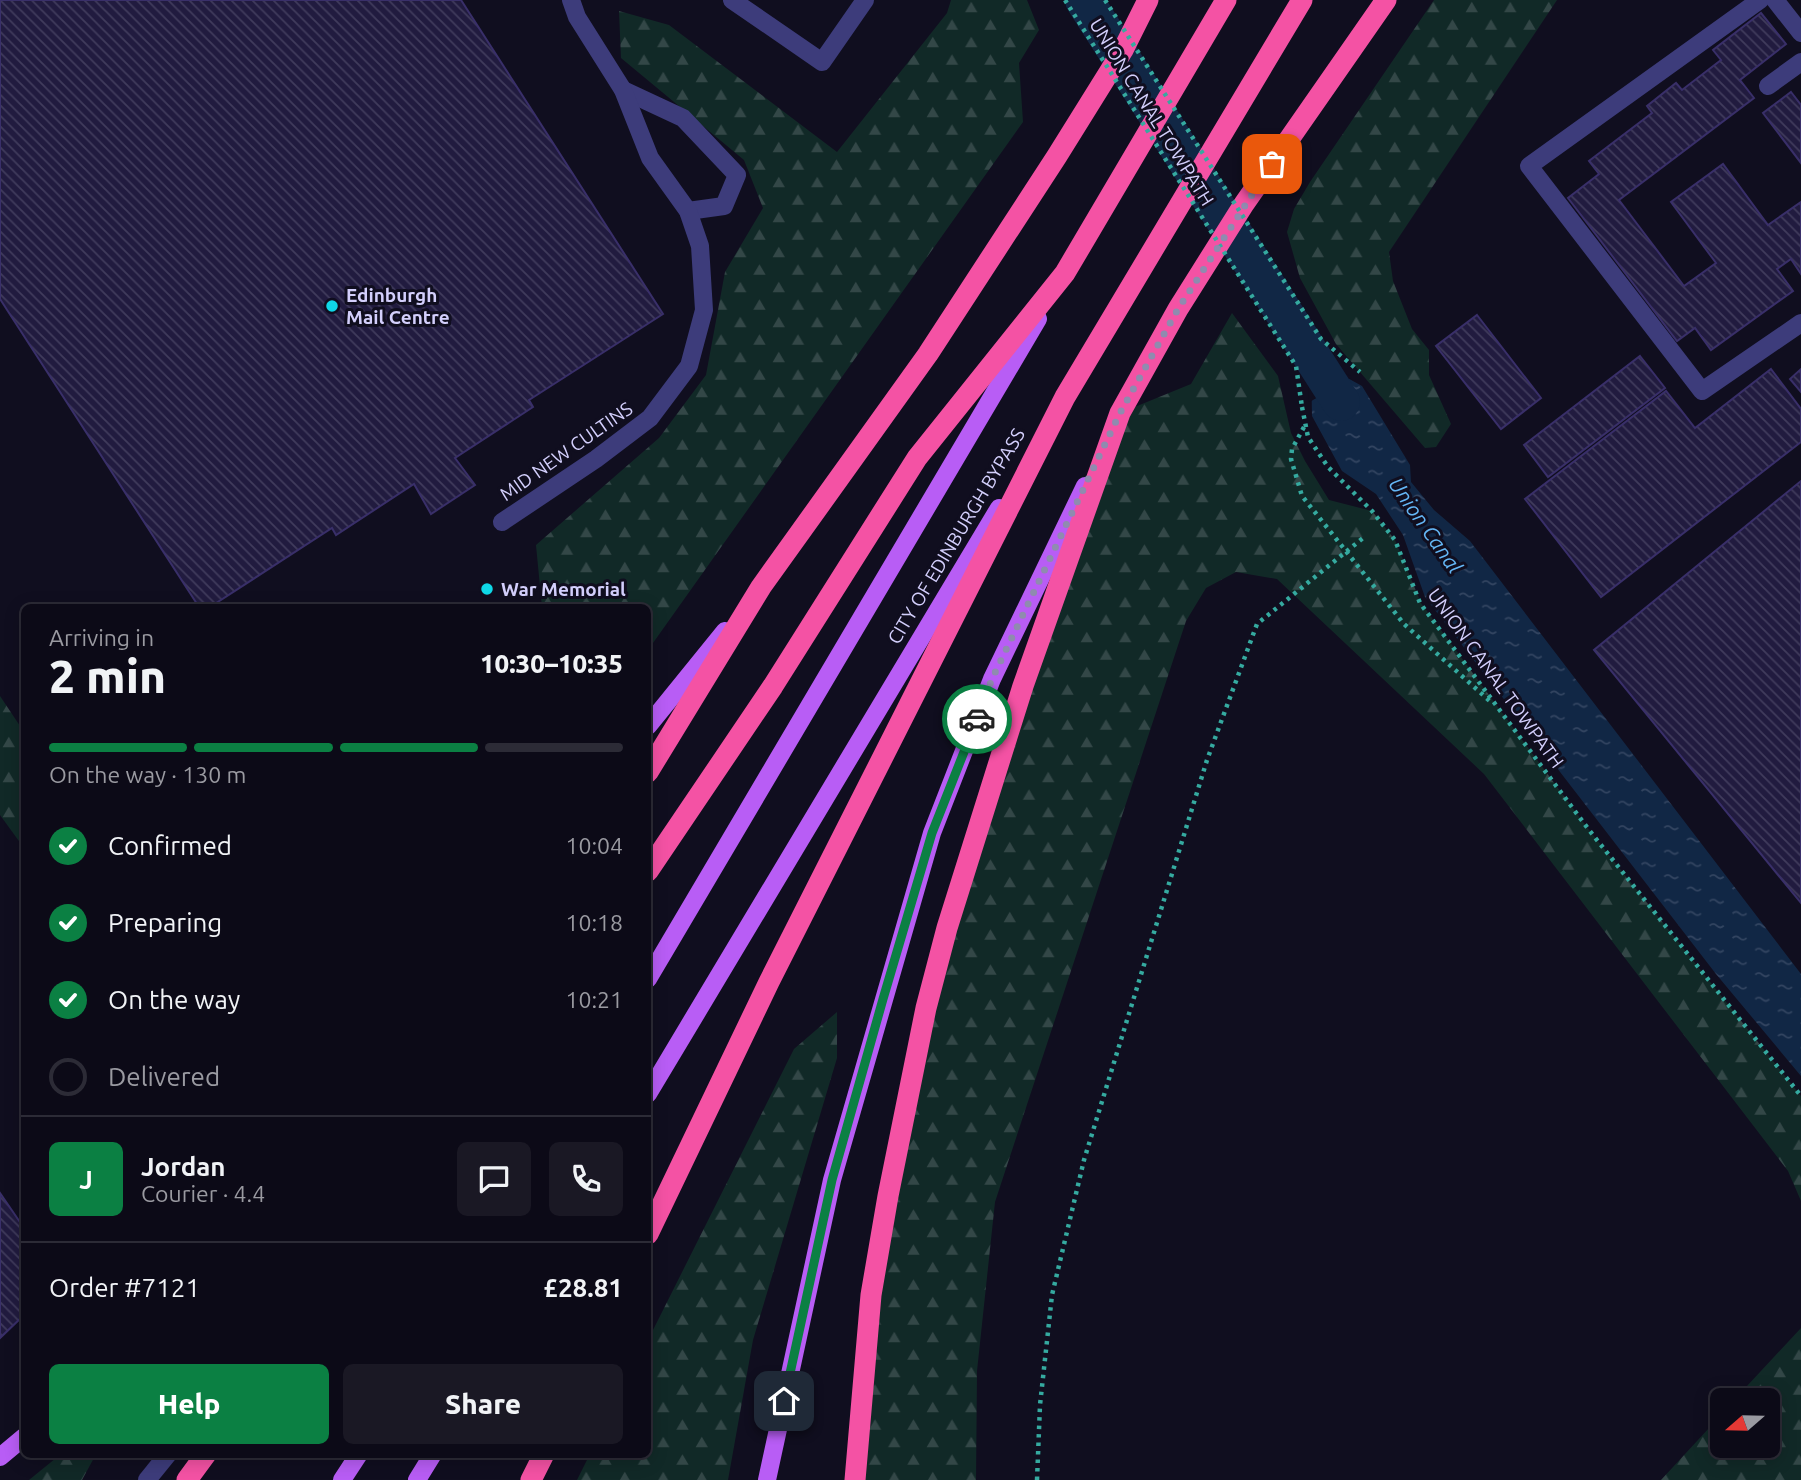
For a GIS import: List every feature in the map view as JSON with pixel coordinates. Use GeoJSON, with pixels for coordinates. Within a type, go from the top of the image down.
{"type":"FeatureCollection","features":[{"type":"Feature","properties":{"kind":"highway"},"geometry":{"type":"LineString","coordinates":[[651,767],[761,587],[928,354],[1065,144],[1123,50],[1148,0]]}},
{"type":"Feature","properties":{"kind":"highway","name":"CITY OF EDINBURGH BYPASS"},"geometry":{"type":"LineString","coordinates":[[1065,273],[1226,0]]}},
{"type":"Feature","properties":{"kind":"highway","name":"CITY OF EDINBURGH BYPASS"},"geometry":{"type":"LineString","coordinates":[[1065,397],[1302,0]]}},
{"type":"Feature","properties":{"kind":"highway"},"geometry":{"type":"LineString","coordinates":[[855,1480],[871,1295],[926,1008],[947,928],[1023,686],[1120,413],[1178,309],[1244,204],[1386,0]]}},
{"type":"Feature","properties":{"kind":"highway"},"geometry":{"type":"LineString","coordinates":[[651,867],[773,686],[917,458],[1065,273]]}},
{"type":"Feature","properties":{"kind":"highway"},"geometry":{"type":"LineString","coordinates":[[651,1228],[769,982],[1065,397]]}},
{"type":"Feature","properties":{"kind":"highway"},"geometry":{"type":"LineString","coordinates":[[187,1480],[203,1458]]}},
{"type":"Feature","properties":{"kind":"highway"},"geometry":{"type":"LineString","coordinates":[[531,1480],[542,1458]]}},
{"type":"Feature","properties":{"kind":"main road","name":"CITY OF EDINBURGH BYPASS"},"geometry":{"type":"LineString","coordinates":[[651,974],[1065,273]]}},
{"type":"Feature","properties":{"kind":"main road","name":"CITY OF EDINBURGH BYPASS"},"geometry":{"type":"LineString","coordinates":[[651,1089],[1065,397]]}},
{"type":"Feature","properties":{"kind":"main road"},"geometry":{"type":"LineString","coordinates":[[767,1480],[832,1180],[932,833],[992,679],[1120,413]]}},
{"type":"Feature","properties":{"kind":"main road"},"geometry":{"type":"LineString","coordinates":[[651,722],[761,587]]}},
{"type":"Feature","properties":{"kind":"main road"},"geometry":{"type":"LineString","coordinates":[[0,1457],[21,1440]]}},
{"type":"Feature","properties":{"kind":"main road"},"geometry":{"type":"LineString","coordinates":[[342,1480],[356,1458]]}},
{"type":"Feature","properties":{"kind":"main road"},"geometry":{"type":"LineString","coordinates":[[417,1480],[431,1458]]}},
{"type":"Feature","properties":{"kind":"street"},"geometry":{"type":"LineString","coordinates":[[732,0],[822,62],[865,0]]}},
{"type":"Feature","properties":{"kind":"street"},"geometry":{"type":"LineString","coordinates":[[1760,0],[1529,166],[1702,391],[1801,323]]}},
{"type":"Feature","properties":{"kind":"street"},"geometry":{"type":"LineString","coordinates":[[1775,0],[1801,33]]}},
{"type":"Feature","properties":{"kind":"street","name":"MID NEW CULTINS"},"geometry":{"type":"LineString","coordinates":[[502,522],[596,459],[650,418],[689,366],[704,310],[700,246],[688,211],[650,158],[623,90],[574,8]]}},
{"type":"Feature","properties":{"kind":"street"},"geometry":{"type":"LineString","coordinates":[[1768,86],[1801,62]]}},
{"type":"Feature","properties":{"kind":"street"},"geometry":{"type":"LineString","coordinates":[[623,90],[683,118],[737,176],[724,206],[688,211]]}},
{"type":"Feature","properties":{"kind":"street"},"geometry":{"type":"LineString","coordinates":[[147,1480],[165,1458]]}},
{"type":"Feature","properties":{"kind":"path","name":"UNION CANAL TOWPATH"},"geometry":{"type":"LineString","coordinates":[[1065,0],[1296,366],[1308,437],[1328,467],[1372,511],[1395,540],[1420,603],[1598,841],[1801,1096]]}},
{"type":"Feature","properties":{"kind":"path"},"geometry":{"type":"LineString","coordinates":[[1105,0],[1321,339],[1360,372]]}},
{"type":"Feature","properties":{"kind":"path"},"geometry":{"type":"LineString","coordinates":[[1305,426],[1292,449],[1291,459],[1302,496],[1404,624],[1501,711]]}},
{"type":"Feature","properties":{"kind":"path"},"geometry":{"type":"LineString","coordinates":[[1037,1480],[1040,1405],[1052,1295],[1081,1174],[1208,760],[1257,624],[1363,538]]}},
{"type":"Feature","properties":{"kind":"green space"},"geometry":{"type":"Polygon","coordinates":[[[951,0],[1027,0],[1039,30],[1019,63],[1023,122],[651,646],[651,604],[542,604],[536,545],[659,438],[706,375],[725,272],[763,208],[744,160],[621,58],[619,11],[669,25],[837,152],[947,13],[951,0]]]}},
{"type":"Feature","properties":{"kind":"green space"},"geometry":{"type":"Polygon","coordinates":[[[1434,0],[1557,0],[1389,252],[1393,281],[1412,329],[1429,350],[1429,375],[1451,424],[1436,447],[1425,448],[1336,344],[1300,278],[1287,232],[1294,209],[1310,182],[1434,0]]]}},
{"type":"Feature","properties":{"kind":"green space"},"geometry":{"type":"Polygon","coordinates":[[[1232,313],[1278,376],[1291,433],[1329,500],[1372,511],[1395,540],[1421,603],[1589,830],[1801,1096],[1801,1201],[1788,1171],[1484,774],[1277,579],[1236,572],[1206,588],[1186,621],[995,1202],[977,1371],[976,1480],[855,1480],[860,1413],[926,1008],[1120,413],[1191,384],[1232,313]]]}},
{"type":"Feature","properties":{"kind":"green space"},"geometry":{"type":"Polygon","coordinates":[[[0,696],[21,728],[21,844],[0,815],[0,696]]]}},
{"type":"Feature","properties":{"kind":"green space"},"geometry":{"type":"Polygon","coordinates":[[[837,1012],[837,1058],[753,1340],[728,1480],[577,1480],[588,1458],[651,1458],[651,1334],[794,1049],[837,1012]]]}},
{"type":"Feature","properties":{"kind":"green space"},"geometry":{"type":"Polygon","coordinates":[[[1801,1328],[1801,1480],[1661,1480],[1710,1427],[1710,1458],[1780,1458],[1780,1388],[1745,1388],[1801,1328]]]}},
{"type":"Feature","properties":{"kind":"green space"},"geometry":{"type":"Polygon","coordinates":[[[56,1458],[94,1458],[82,1480],[29,1480],[56,1458]]]}},
{"type":"Feature","properties":{"kind":"water"},"geometry":{"type":"Polygon","coordinates":[[[1311,358],[1362,386],[1410,465],[1411,482],[1434,510],[1470,541],[1801,974],[1801,1076],[1716,974],[1425,597],[1403,535],[1376,494],[1342,471],[1312,416],[1311,358]]]}},
{"type":"Feature","properties":{"kind":"pier"},"geometry":{"type":"Polygon","coordinates":[[[1309,355],[1313,355],[1352,377],[1308,403],[1309,355]]]}},
{"type":"Feature","properties":{"kind":"building","name":"Edinburgh Mail Centre"},"geometry":{"type":"Polygon","coordinates":[[[0,0],[461,0],[663,314],[529,400],[533,407],[455,458],[475,485],[431,514],[414,484],[336,535],[332,528],[215,604],[197,604],[0,299],[0,0]]]}},
{"type":"Feature","properties":{"kind":"building"},"geometry":{"type":"Polygon","coordinates":[[[1761,13],[1786,44],[1740,80],[1754,98],[1619,200],[1684,286],[1716,263],[1671,202],[1723,164],[1768,225],[1801,202],[1801,274],[1791,259],[1777,269],[1793,291],[1711,350],[1695,328],[1677,341],[1568,198],[1599,174],[1589,161],[1652,113],[1647,106],[1676,83],[1682,90],[1721,60],[1713,50],[1761,13]]]}},
{"type":"Feature","properties":{"kind":"building"},"geometry":{"type":"Polygon","coordinates":[[[1791,92],[1801,105],[1801,163],[1763,113],[1791,92]]]}},
{"type":"Feature","properties":{"kind":"building"},"geometry":{"type":"Polygon","coordinates":[[[1477,315],[1541,398],[1501,429],[1436,346],[1477,315]]]}},
{"type":"Feature","properties":{"kind":"building"},"geometry":{"type":"Polygon","coordinates":[[[1640,356],[1665,388],[1548,477],[1524,445],[1640,356]]]}},
{"type":"Feature","properties":{"kind":"building"},"geometry":{"type":"Polygon","coordinates":[[[1771,369],[1801,409],[1801,442],[1601,597],[1525,499],[1666,391],[1695,428],[1771,369]]]}},
{"type":"Feature","properties":{"kind":"building"},"geometry":{"type":"Polygon","coordinates":[[[1801,369],[1801,392],[1790,379],[1801,369]]]}},
{"type":"Feature","properties":{"kind":"building"},"geometry":{"type":"Polygon","coordinates":[[[1801,481],[1801,903],[1594,650],[1801,481]]]}},
{"type":"Feature","properties":{"kind":"building"},"geometry":{"type":"Polygon","coordinates":[[[0,1193],[21,1224],[21,1318],[0,1338],[0,1193]]]}},
{"type":"Feature","properties":{"kind":"waterway","name":"Union Canal"},"geometry":{"type":"LineString","coordinates":[[1084,0],[1341,402]]}},
{"type":"Feature","properties":{"kind":"way so far"},"geometry":{"type":"LineString","coordinates":[[977,719],[992,679],[1120,413],[1178,309],[1272,164]]}},
{"type":"Feature","properties":{"kind":"place","name":"Edinburgh Mail Centre"},"geometry":{"type":"Point","coordinates":[332,306]}},
{"type":"Feature","properties":{"kind":"place","name":"War Memorial"},"geometry":{"type":"Point","coordinates":[487,589]}},
{"type":"Feature","properties":{"kind":"route"},"geometry":{"type":"LineString","coordinates":[[784,1401],[832,1180],[883,999],[932,833],[977,719]]}}]}
